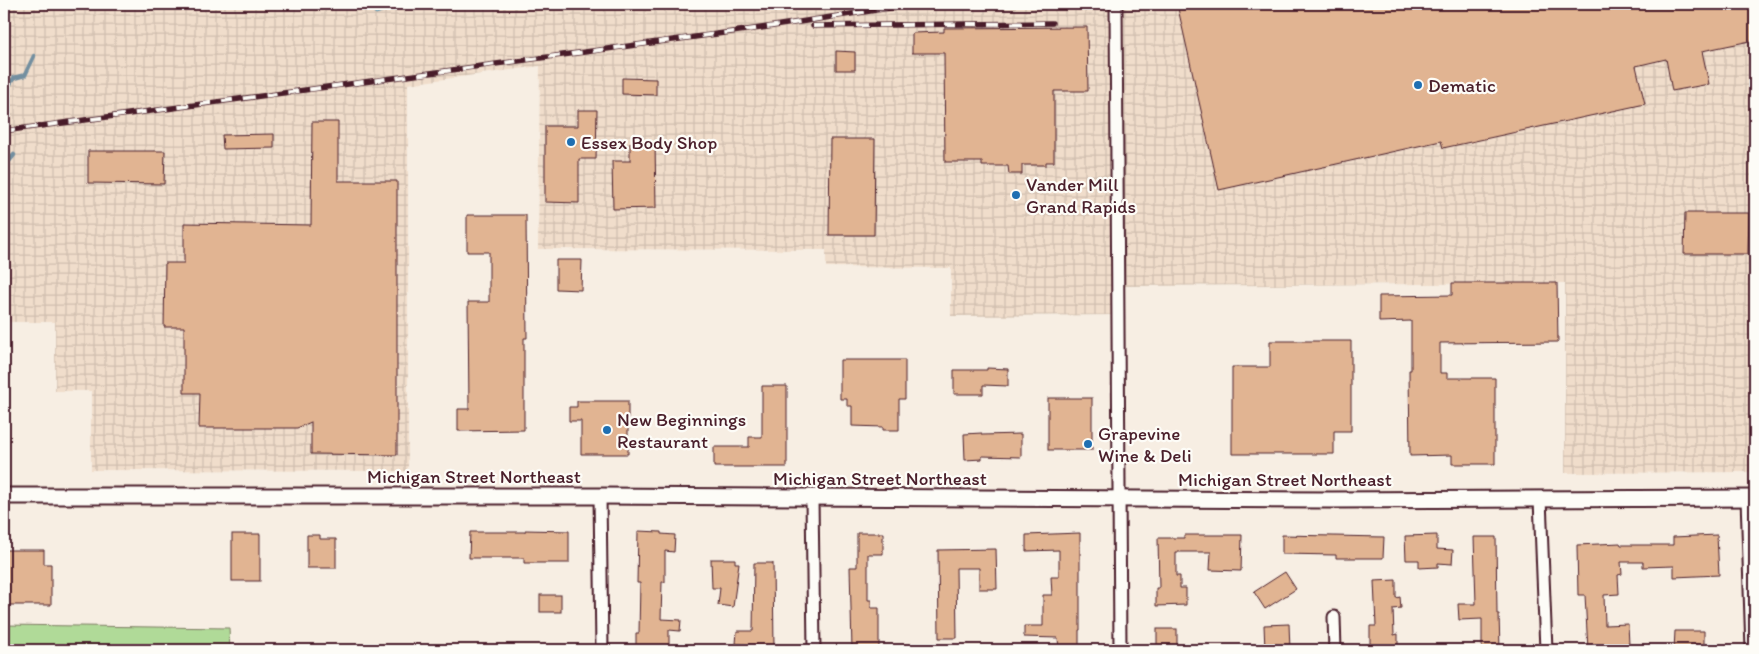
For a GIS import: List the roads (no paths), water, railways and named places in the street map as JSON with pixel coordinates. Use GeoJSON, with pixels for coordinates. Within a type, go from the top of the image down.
{"type":"FeatureCollection","features":[{"type":"Feature","properties":{"kind":"main road","name":"Michigan Street Northeast"},"geometry":{"type":"LineString","coordinates":[[4,496],[600,496],[1119,499],[1751,498]]}},
{"type":"Feature","properties":{"kind":"street"},"geometry":{"type":"LineString","coordinates":[[1116,4],[1120,650]]}},
{"type":"Feature","properties":{"kind":"street"},"geometry":{"type":"LineString","coordinates":[[600,496],[602,650]]}},
{"type":"Feature","properties":{"kind":"street"},"geometry":{"type":"LineString","coordinates":[[812,498],[814,650]]}},
{"type":"Feature","properties":{"kind":"street"},"geometry":{"type":"LineString","coordinates":[[1751,498],[1752,650]]}},
{"type":"Feature","properties":{"kind":"street"},"geometry":{"type":"LineString","coordinates":[[1540,499],[1546,650]]}},
{"type":"Feature","properties":{"kind":"street"},"geometry":{"type":"LineString","coordinates":[[1334,617],[1335,650]]}},
{"type":"Feature","properties":{"kind":"water"},"geometry":{"type":"Polygon","coordinates":[[[362,4],[427,4],[401,6],[376,14],[362,4]]]}},
{"type":"Feature","properties":{"kind":"waterway"},"geometry":{"type":"LineString","coordinates":[[4,92],[14,78],[25,75],[34,56]]}},
{"type":"Feature","properties":{"kind":"waterway"},"geometry":{"type":"LineString","coordinates":[[4,162],[9,161],[14,155]]}},
{"type":"Feature","properties":{"kind":"railway"},"geometry":{"type":"LineString","coordinates":[[4,131],[761,28],[915,4]]}},
{"type":"Feature","properties":{"kind":"railway"},"geometry":{"type":"LineString","coordinates":[[813,26],[1052,23]]}},
{"type":"Feature","properties":{"kind":"place","name":"Dematic"},"geometry":{"type":"Point","coordinates":[1418,85]}},
{"type":"Feature","properties":{"kind":"place","name":"Essex Body Shop"},"geometry":{"type":"Point","coordinates":[571,142]}},
{"type":"Feature","properties":{"kind":"place","name":"Vander Mill Grand Rapids"},"geometry":{"type":"Point","coordinates":[1016,195]}},
{"type":"Feature","properties":{"kind":"place","name":"New Beginnings Restaurant"},"geometry":{"type":"Point","coordinates":[607,430]}},
{"type":"Feature","properties":{"kind":"place","name":"Grapevine Wine & Deli"},"geometry":{"type":"Point","coordinates":[1088,444]}}]}
